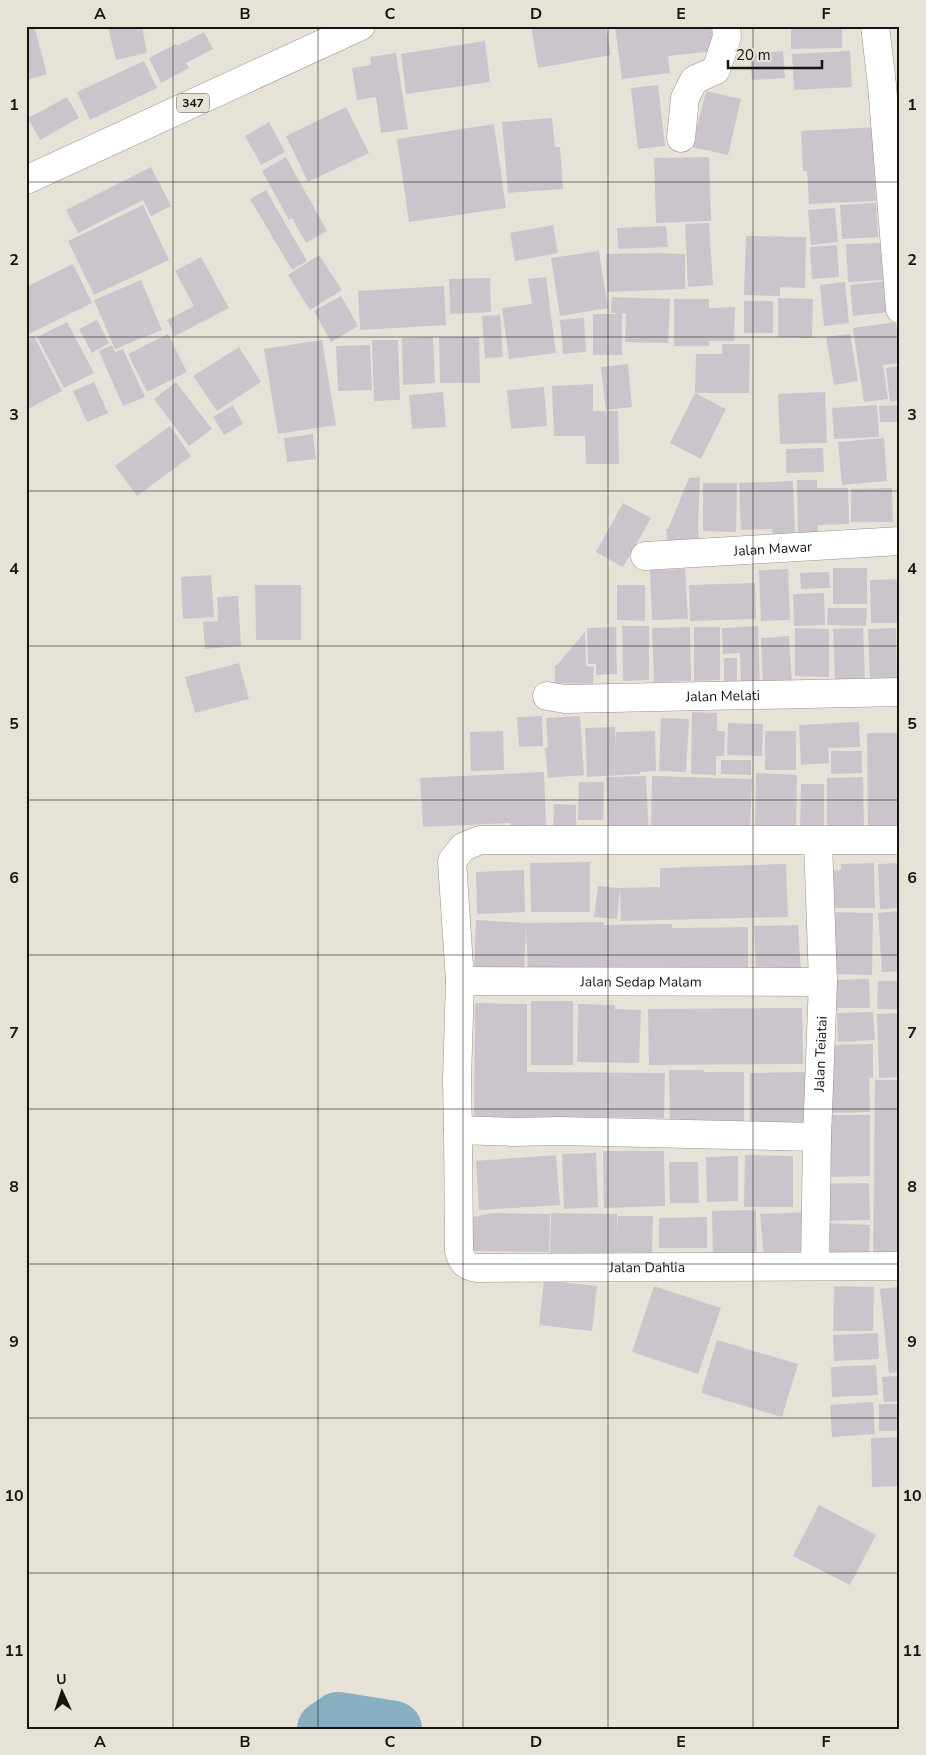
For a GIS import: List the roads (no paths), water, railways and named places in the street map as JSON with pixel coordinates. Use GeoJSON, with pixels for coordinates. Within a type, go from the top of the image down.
{"type":"FeatureCollection","features":[{"type":"Feature","properties":{"kind":"street","name":"347"},"geometry":{"type":"LineString","coordinates":[[26,180],[361,26]]}},
{"type":"Feature","properties":{"kind":"street"},"geometry":{"type":"LineString","coordinates":[[680,138],[685,98],[694,80],[716,70],[727,37],[726,26]]}},
{"type":"Feature","properties":{"kind":"street"},"geometry":{"type":"LineString","coordinates":[[875,26],[882,85],[900,309]]}},
{"type":"Feature","properties":{"kind":"street","name":"Jalan Mawar"},"geometry":{"type":"LineString","coordinates":[[645,556],[900,540]]}},
{"type":"Feature","properties":{"kind":"street","name":"Jalan Melati"},"geometry":{"type":"LineString","coordinates":[[547,696],[565,699],[900,692]]}},
{"type":"Feature","properties":{"kind":"street"},"geometry":{"type":"LineString","coordinates":[[817,1137],[458,1130],[457,1080],[460,981],[452,861],[456,854],[469,844],[480,840],[900,840]]}},
{"type":"Feature","properties":{"kind":"street","name":"Jalan Teiatai"},"geometry":{"type":"LineString","coordinates":[[815,1266],[817,1137],[823,982],[818,841]]}},
{"type":"Feature","properties":{"kind":"street","name":"Jalan Sedap Malam"},"geometry":{"type":"LineString","coordinates":[[460,981],[823,982]]}},
{"type":"Feature","properties":{"kind":"street","name":"Jalan Dahlia"},"geometry":{"type":"LineString","coordinates":[[458,1130],[459,1251],[462,1261],[468,1267],[900,1266]]}},
{"type":"Feature","properties":{"kind":"waterway"},"geometry":{"type":"LineString","coordinates":[[325,1729],[338,1720],[394,1729]]}}]}
